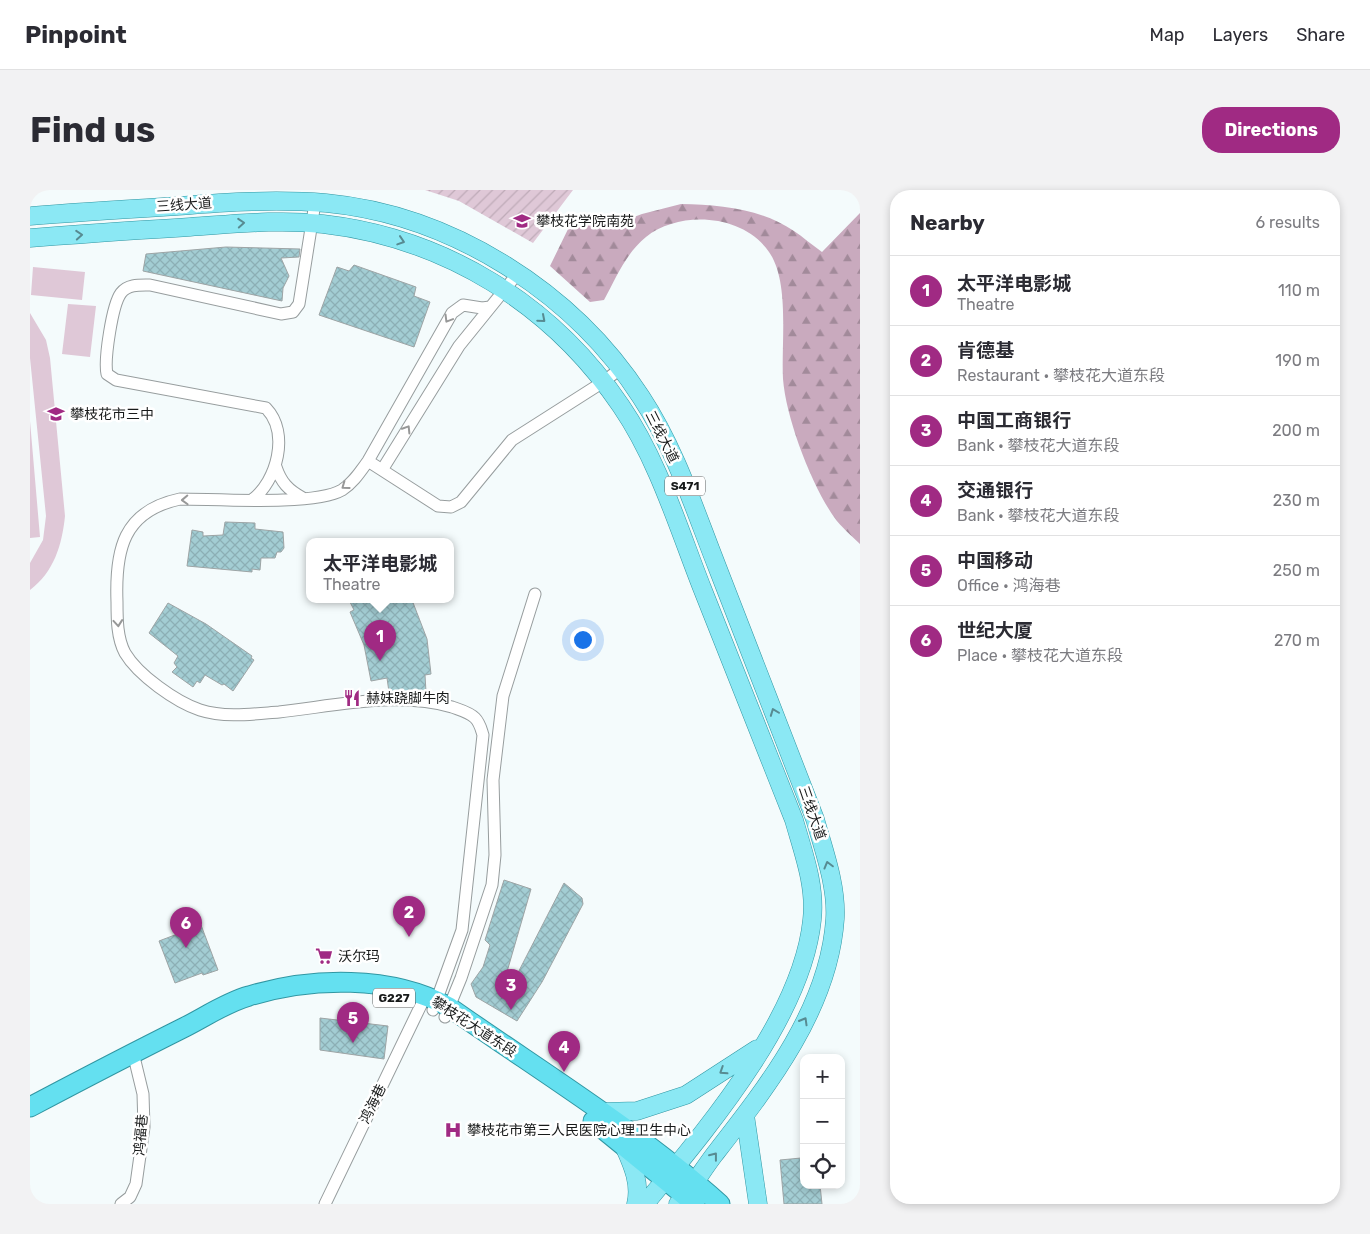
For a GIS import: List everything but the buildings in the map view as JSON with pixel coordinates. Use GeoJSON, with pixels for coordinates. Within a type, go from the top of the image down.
{"type":"FeatureCollection","features":[{"type":"Feature","properties":{"kind":"highway","name":"攀枝花大道东段"},"geometry":{"type":"LineString","coordinates":[[30,1107],[133,1052],[248,996],[299,986],[341,983],[384,986],[437,1008],[602,1112],[670,1172],[688,1196],[720,1204]]}},
{"type":"Feature","properties":{"kind":"highway","name":"攀枝花大道东段"},"geometry":{"type":"LineString","coordinates":[[30,1117],[135,1061],[256,1003],[296,994],[338,992],[380,995],[437,1008],[556,1093],[624,1146],[670,1172]]}},
{"type":"Feature","properties":{"kind":"main road","name":"三线大道"},"geometry":{"type":"LineString","coordinates":[[30,216],[263,200],[315,203],[389,214],[456,238],[503,263],[554,301],[600,343],[641,397],[674,456],[815,819],[830,872],[835,918],[828,964],[813,1006],[785,1055],[688,1196]]}},
{"type":"Feature","properties":{"kind":"main road","name":"三线大道"},"geometry":{"type":"LineString","coordinates":[[30,238],[262,222],[313,224],[387,236],[442,254],[504,290],[539,315],[584,356],[622,408],[653,465],[794,820],[810,876],[812,918],[806,959],[791,998],[764,1045],[731,1093],[645,1204]]}},
{"type":"Feature","properties":{"kind":"main road"},"geometry":{"type":"LineString","coordinates":[[602,1112],[637,1111],[686,1095],[764,1045]]}},
{"type":"Feature","properties":{"kind":"main road"},"geometry":{"type":"LineString","coordinates":[[745,1115],[758,1204]]}},
{"type":"Feature","properties":{"kind":"main road"},"geometry":{"type":"LineString","coordinates":[[624,1146],[633,1166],[638,1186],[636,1204]]}},
{"type":"Feature","properties":{"kind":"street"},"geometry":{"type":"LineString","coordinates":[[252,500],[264,491],[276,466],[278,437],[274,416],[266,408],[116,380],[107,374],[105,364],[110,331],[120,294],[133,285],[150,285],[281,314],[293,312],[299,304],[315,203]]}},
{"type":"Feature","properties":{"kind":"street"},"geometry":{"type":"LineString","coordinates":[[382,470],[459,346],[518,274]]}},
{"type":"Feature","properties":{"kind":"street"},"geometry":{"type":"LineString","coordinates":[[437,1008],[462,930],[483,735],[480,725],[474,717],[462,710],[438,703],[406,700],[250,715],[204,711],[174,698],[132,663],[124,652],[117,623],[116,571],[118,555],[132,525],[144,513],[161,503],[180,499],[304,499],[326,496],[341,490],[356,478],[368,461],[452,313],[462,305],[482,308],[490,307]]}},
{"type":"Feature","properties":{"kind":"street"},"geometry":{"type":"LineString","coordinates":[[368,461],[438,506],[451,507],[461,502],[512,440],[603,382],[620,369]]}},
{"type":"Feature","properties":{"kind":"street"},"geometry":{"type":"LineString","coordinates":[[276,466],[281,481],[290,491],[304,499]]}},
{"type":"Feature","properties":{"kind":"street"},"geometry":{"type":"LineString","coordinates":[[437,1008],[461,978],[492,884],[495,855],[493,780],[503,696],[535,594]]}},
{"type":"Feature","properties":{"kind":"street","name":"鸿海巷"},"geometry":{"type":"LineString","coordinates":[[324,1204],[437,1008]]}},
{"type":"Feature","properties":{"kind":"street","name":"鸿福巷"},"geometry":{"type":"LineString","coordinates":[[121,1204],[130,1197],[136,1184],[144,1127],[143,1094],[135,1061]]}},
{"type":"Feature","properties":{"kind":"green space"},"geometry":{"type":"Polygon","coordinates":[[[681,204],[739,209],[767,217],[794,231],[822,252],[860,213],[860,544],[837,521],[825,503],[794,431],[783,379],[783,313],[780,279],[776,265],[769,252],[758,239],[728,223],[710,220],[693,220],[660,228],[646,237],[633,250],[604,300],[590,302],[550,266],[571,223],[607,227],[642,214],[681,204]]]}},
{"type":"Feature","properties":{"kind":"shaded area"},"geometry":{"type":"Polygon","coordinates":[[[425,190],[573,190],[533,243],[459,201],[425,190]]]}},
{"type":"Feature","properties":{"kind":"shaded area"},"geometry":{"type":"Polygon","coordinates":[[[33,267],[85,272],[82,300],[31,295],[33,267]]]}},
{"type":"Feature","properties":{"kind":"shaded area"},"geometry":{"type":"Polygon","coordinates":[[[68,304],[96,306],[90,357],[62,354],[68,304]]]}},
{"type":"Feature","properties":{"kind":"shaded area"},"geometry":{"type":"Polygon","coordinates":[[[30,313],[46,340],[50,358],[65,516],[62,537],[51,566],[30,590],[30,563],[43,540],[46,516],[30,358],[30,313]]]}},
{"type":"Feature","properties":{"kind":"shaded area"},"geometry":{"type":"Polygon","coordinates":[[[30,421],[40,537],[30,538],[30,421]]]}},
{"type":"Feature","properties":{"kind":"place","name":"攀枝花学院南苑"},"geometry":{"type":"Point","coordinates":[522,221]}},
{"type":"Feature","properties":{"kind":"place","name":"攀枝花市三中"},"geometry":{"type":"Point","coordinates":[56,414]}},
{"type":"Feature","properties":{"kind":"place","name":"太平洋电影城"},"geometry":{"type":"Point","coordinates":[380,661]}},
{"type":"Feature","properties":{"kind":"place","name":"赫妹跷脚牛肉"},"geometry":{"type":"Point","coordinates":[352,698]}},
{"type":"Feature","properties":{"kind":"place","name":"肯德基"},"geometry":{"type":"Point","coordinates":[409,937]}},
{"type":"Feature","properties":{"kind":"place","name":"世纪大厦"},"geometry":{"type":"Point","coordinates":[186,948]}},
{"type":"Feature","properties":{"kind":"place","name":"沃尔玛"},"geometry":{"type":"Point","coordinates":[324,956]}},
{"type":"Feature","properties":{"kind":"place","name":"中国工商银行"},"geometry":{"type":"Point","coordinates":[511,1010]}},
{"type":"Feature","properties":{"kind":"place","name":"中国移动"},"geometry":{"type":"Point","coordinates":[353,1043]}},
{"type":"Feature","properties":{"kind":"place","name":"交通银行"},"geometry":{"type":"Point","coordinates":[564,1072]}},
{"type":"Feature","properties":{"kind":"place","name":"攀枝花市第三人民医院心理卫生中心"},"geometry":{"type":"Point","coordinates":[453,1130]}}]}
